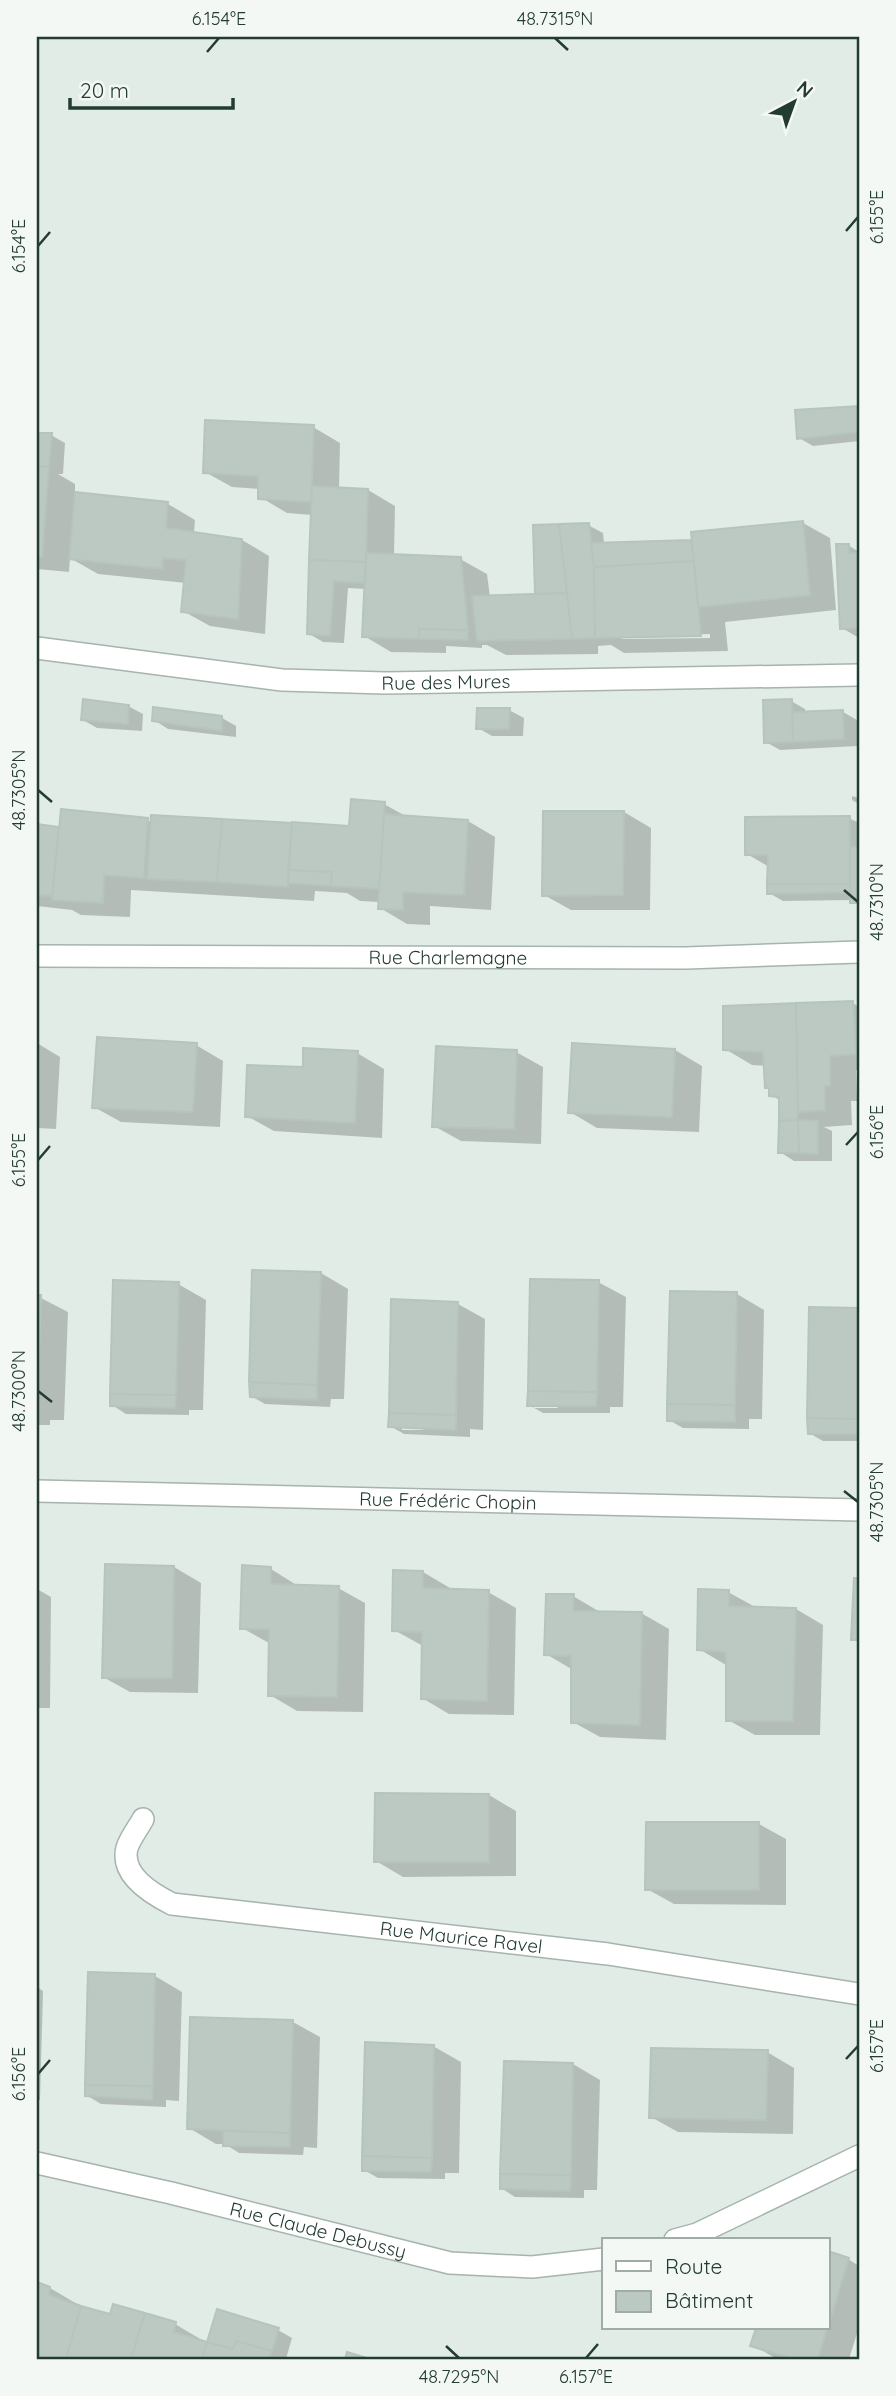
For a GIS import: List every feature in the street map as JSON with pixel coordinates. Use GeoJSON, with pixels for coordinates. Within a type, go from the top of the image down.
{"type":"FeatureCollection","features":[{"type":"Feature","properties":{"kind":"street","name":"Rue des Mures"},"geometry":{"type":"LineString","coordinates":[[37,648],[282,680],[385,683],[859,675]]}},
{"type":"Feature","properties":{"kind":"street","name":"Rue Charlemagne"},"geometry":{"type":"LineString","coordinates":[[37,956],[686,958],[859,953]]}},
{"type":"Feature","properties":{"kind":"street","name":"Rue Frédéric Chopin"},"geometry":{"type":"LineString","coordinates":[[37,1491],[859,1510]]}},
{"type":"Feature","properties":{"kind":"street","name":"Rue Maurice Ravel"},"geometry":{"type":"LineString","coordinates":[[144,1819],[127,1849],[128,1863],[136,1879],[153,1894],[172,1903],[608,1954],[859,1994]]}},
{"type":"Feature","properties":{"kind":"street"},"geometry":{"type":"LineString","coordinates":[[682,2238],[697,2234],[859,2155]]}},
{"type":"Feature","properties":{"kind":"street","name":"Rue Claude Debussy"},"geometry":{"type":"LineString","coordinates":[[37,2162],[450,2263],[532,2267],[602,2259]]}},
{"type":"Feature","properties":{"kind":"building"},"geometry":{"type":"Polygon","coordinates":[[[859,406],[859,432],[797,439],[795,410],[859,406]]]}},
{"type":"Feature","properties":{"kind":"building"},"geometry":{"type":"Polygon","coordinates":[[[205,420],[314,425],[311,502],[258,499],[258,476],[203,473],[205,420]]]}},
{"type":"Feature","properties":{"kind":"building"},"geometry":{"type":"Polygon","coordinates":[[[37,433],[52,433],[49,467],[37,466],[37,433]]]}},
{"type":"Feature","properties":{"kind":"building"},"geometry":{"type":"Polygon","coordinates":[[[37,466],[49,467],[42,557],[37,557],[37,466]]]}},
{"type":"Feature","properties":{"kind":"building"},"geometry":{"type":"Polygon","coordinates":[[[312,486],[368,489],[366,562],[309,560],[312,486]]]}},
{"type":"Feature","properties":{"kind":"building"},"geometry":{"type":"Polygon","coordinates":[[[75,492],[168,502],[166,528],[242,539],[238,619],[181,612],[186,560],[163,558],[162,569],[69,559],[75,492]]]}},
{"type":"Feature","properties":{"kind":"building"},"geometry":{"type":"Polygon","coordinates":[[[803,521],[810,595],[698,607],[691,532],[803,521]]]}},
{"type":"Feature","properties":{"kind":"building"},"geometry":{"type":"Polygon","coordinates":[[[589,523],[594,567],[595,638],[572,639],[559,524],[589,523]]]}},
{"type":"Feature","properties":{"kind":"building"},"geometry":{"type":"Polygon","coordinates":[[[559,524],[567,593],[535,594],[533,525],[559,524]]]}},
{"type":"Feature","properties":{"kind":"building"},"geometry":{"type":"Polygon","coordinates":[[[691,540],[694,561],[594,567],[591,543],[691,540]]]}},
{"type":"Feature","properties":{"kind":"building"},"geometry":{"type":"Polygon","coordinates":[[[836,544],[849,544],[849,553],[859,553],[859,628],[840,629],[836,544]]]}},
{"type":"Feature","properties":{"kind":"building"},"geometry":{"type":"Polygon","coordinates":[[[366,553],[461,557],[468,630],[419,629],[419,639],[362,637],[366,553]]]}},
{"type":"Feature","properties":{"kind":"building"},"geometry":{"type":"Polygon","coordinates":[[[309,560],[366,562],[365,583],[334,581],[330,636],[307,634],[309,560]]]}},
{"type":"Feature","properties":{"kind":"building"},"geometry":{"type":"Polygon","coordinates":[[[694,561],[701,636],[595,638],[594,567],[694,561]]]}},
{"type":"Feature","properties":{"kind":"building"},"geometry":{"type":"Polygon","coordinates":[[[567,593],[572,639],[477,641],[472,596],[567,593]]]}},
{"type":"Feature","properties":{"kind":"building"},"geometry":{"type":"Polygon","coordinates":[[[419,629],[468,630],[468,640],[419,639],[419,629]]]}},
{"type":"Feature","properties":{"kind":"building"},"geometry":{"type":"Polygon","coordinates":[[[83,699],[129,705],[128,724],[81,720],[83,699]]]}},
{"type":"Feature","properties":{"kind":"building"},"geometry":{"type":"Polygon","coordinates":[[[792,699],[793,742],[764,743],[763,700],[792,699]]]}},
{"type":"Feature","properties":{"kind":"building"},"geometry":{"type":"Polygon","coordinates":[[[153,707],[222,716],[222,731],[152,721],[153,707]]]}},
{"type":"Feature","properties":{"kind":"building"},"geometry":{"type":"Polygon","coordinates":[[[477,708],[510,708],[509,729],[476,729],[477,708]]]}},
{"type":"Feature","properties":{"kind":"building"},"geometry":{"type":"Polygon","coordinates":[[[843,710],[844,739],[793,742],[792,712],[843,710]]]}},
{"type":"Feature","properties":{"kind":"building"},"geometry":{"type":"Polygon","coordinates":[[[351,799],[385,802],[379,889],[331,886],[332,872],[288,870],[292,822],[349,826],[351,799]]]}},
{"type":"Feature","properties":{"kind":"building"},"geometry":{"type":"Polygon","coordinates":[[[61,809],[148,818],[144,878],[104,875],[103,903],[52,900],[61,809]]]}},
{"type":"Feature","properties":{"kind":"building"},"geometry":{"type":"Polygon","coordinates":[[[543,811],[624,811],[623,895],[542,896],[543,811]]]}},
{"type":"Feature","properties":{"kind":"building"},"geometry":{"type":"Polygon","coordinates":[[[384,814],[468,820],[464,895],[403,892],[403,910],[378,909],[384,814]]]}},
{"type":"Feature","properties":{"kind":"building"},"geometry":{"type":"Polygon","coordinates":[[[151,815],[222,819],[217,882],[147,879],[151,815]]]}},
{"type":"Feature","properties":{"kind":"building"},"geometry":{"type":"Polygon","coordinates":[[[850,816],[850,884],[767,884],[768,855],[745,855],[745,817],[850,816]]]}},
{"type":"Feature","properties":{"kind":"building"},"geometry":{"type":"Polygon","coordinates":[[[222,819],[292,823],[288,887],[217,882],[222,819]]]}},
{"type":"Feature","properties":{"kind":"building"},"geometry":{"type":"Polygon","coordinates":[[[37,824],[59,827],[52,896],[37,895],[37,824]]]}},
{"type":"Feature","properties":{"kind":"building"},"geometry":{"type":"Polygon","coordinates":[[[850,847],[859,847],[859,903],[850,903],[850,847]]]}},
{"type":"Feature","properties":{"kind":"building"},"geometry":{"type":"Polygon","coordinates":[[[288,870],[332,872],[331,886],[288,883],[288,870]]]}},
{"type":"Feature","properties":{"kind":"building"},"geometry":{"type":"Polygon","coordinates":[[[767,884],[850,884],[851,892],[767,894],[767,884]]]}},
{"type":"Feature","properties":{"kind":"building"},"geometry":{"type":"Polygon","coordinates":[[[853,1001],[856,1054],[830,1056],[830,1086],[825,1086],[825,1110],[798,1112],[796,1003],[853,1001]]]}},
{"type":"Feature","properties":{"kind":"building"},"geometry":{"type":"Polygon","coordinates":[[[796,1003],[798,1120],[779,1121],[779,1097],[769,1096],[769,1088],[765,1088],[763,1052],[723,1050],[723,1006],[796,1003]]]}},
{"type":"Feature","properties":{"kind":"building"},"geometry":{"type":"Polygon","coordinates":[[[97,1037],[197,1043],[193,1112],[92,1108],[97,1037]]]}},
{"type":"Feature","properties":{"kind":"building"},"geometry":{"type":"Polygon","coordinates":[[[572,1043],[675,1049],[672,1117],[568,1113],[572,1043]]]}},
{"type":"Feature","properties":{"kind":"building"},"geometry":{"type":"Polygon","coordinates":[[[436,1046],[517,1050],[514,1129],[432,1127],[436,1046]]]}},
{"type":"Feature","properties":{"kind":"building"},"geometry":{"type":"Polygon","coordinates":[[[303,1048],[358,1051],[355,1123],[245,1117],[247,1065],[303,1067],[303,1048]]]}},
{"type":"Feature","properties":{"kind":"building"},"geometry":{"type":"Polygon","coordinates":[[[798,1120],[799,1153],[778,1153],[779,1121],[798,1120]]]}},
{"type":"Feature","properties":{"kind":"building"},"geometry":{"type":"Polygon","coordinates":[[[798,1120],[818,1121],[818,1154],[799,1153],[798,1120]]]}},
{"type":"Feature","properties":{"kind":"building"},"geometry":{"type":"Polygon","coordinates":[[[252,1270],[321,1272],[317,1385],[249,1382],[252,1270]]]}},
{"type":"Feature","properties":{"kind":"building"},"geometry":{"type":"Polygon","coordinates":[[[530,1279],[599,1280],[597,1392],[528,1391],[530,1279]]]}},
{"type":"Feature","properties":{"kind":"building"},"geometry":{"type":"Polygon","coordinates":[[[113,1280],[179,1282],[176,1395],[110,1394],[113,1280]]]}},
{"type":"Feature","properties":{"kind":"building"},"geometry":{"type":"Polygon","coordinates":[[[670,1291],[737,1292],[735,1405],[667,1404],[670,1291]]]}},
{"type":"Feature","properties":{"kind":"building"},"geometry":{"type":"Polygon","coordinates":[[[37,1295],[41,1295],[37,1405],[37,1295]]]}},
{"type":"Feature","properties":{"kind":"building"},"geometry":{"type":"Polygon","coordinates":[[[391,1299],[458,1302],[456,1415],[389,1413],[391,1299]]]}},
{"type":"Feature","properties":{"kind":"building"},"geometry":{"type":"Polygon","coordinates":[[[809,1307],[859,1308],[859,1419],[807,1418],[809,1307]]]}},
{"type":"Feature","properties":{"kind":"building"},"geometry":{"type":"Polygon","coordinates":[[[249,1382],[317,1385],[317,1400],[250,1397],[249,1382]]]}},
{"type":"Feature","properties":{"kind":"building"},"geometry":{"type":"Polygon","coordinates":[[[528,1391],[597,1392],[596,1406],[527,1406],[528,1391]]]}},
{"type":"Feature","properties":{"kind":"building"},"geometry":{"type":"Polygon","coordinates":[[[110,1394],[176,1395],[175,1408],[110,1406],[110,1394]]]}},
{"type":"Feature","properties":{"kind":"building"},"geometry":{"type":"Polygon","coordinates":[[[667,1404],[735,1405],[735,1422],[667,1421],[667,1404]]]}},
{"type":"Feature","properties":{"kind":"building"},"geometry":{"type":"Polygon","coordinates":[[[389,1413],[456,1415],[456,1430],[388,1427],[389,1413]]]}},
{"type":"Feature","properties":{"kind":"building"},"geometry":{"type":"Polygon","coordinates":[[[807,1418],[859,1419],[859,1434],[808,1434],[807,1418]]]}},
{"type":"Feature","properties":{"kind":"building"},"geometry":{"type":"Polygon","coordinates":[[[105,1564],[174,1566],[172,1678],[102,1678],[105,1564]]]}},
{"type":"Feature","properties":{"kind":"building"},"geometry":{"type":"Polygon","coordinates":[[[242,1565],[271,1567],[271,1584],[339,1586],[337,1697],[268,1696],[269,1629],[240,1629],[242,1565]]]}},
{"type":"Feature","properties":{"kind":"building"},"geometry":{"type":"Polygon","coordinates":[[[393,1570],[423,1571],[423,1588],[489,1590],[487,1701],[421,1699],[422,1632],[392,1631],[393,1570]]]}},
{"type":"Feature","properties":{"kind":"building"},"geometry":{"type":"Polygon","coordinates":[[[854,1578],[859,1578],[859,1640],[851,1640],[854,1578]]]}},
{"type":"Feature","properties":{"kind":"building"},"geometry":{"type":"Polygon","coordinates":[[[698,1589],[729,1590],[729,1606],[796,1608],[793,1721],[726,1721],[726,1652],[697,1650],[698,1589]]]}},
{"type":"Feature","properties":{"kind":"building"},"geometry":{"type":"Polygon","coordinates":[[[546,1594],[574,1594],[573,1611],[642,1612],[640,1725],[571,1723],[571,1656],[544,1655],[546,1594]]]}},
{"type":"Feature","properties":{"kind":"building"},"geometry":{"type":"Polygon","coordinates":[[[375,1793],[489,1794],[489,1862],[374,1862],[375,1793]]]}},
{"type":"Feature","properties":{"kind":"building"},"geometry":{"type":"Polygon","coordinates":[[[646,1822],[759,1822],[759,1890],[645,1890],[646,1822]]]}},
{"type":"Feature","properties":{"kind":"building"},"geometry":{"type":"Polygon","coordinates":[[[88,1972],[155,1974],[153,2086],[85,2085],[88,1972]]]}},
{"type":"Feature","properties":{"kind":"building"},"geometry":{"type":"Polygon","coordinates":[[[190,2017],[293,2020],[290,2133],[187,2129],[190,2017]]]}},
{"type":"Feature","properties":{"kind":"building"},"geometry":{"type":"Polygon","coordinates":[[[365,2042],[434,2045],[432,2158],[362,2156],[365,2042]]]}},
{"type":"Feature","properties":{"kind":"building"},"geometry":{"type":"Polygon","coordinates":[[[651,2048],[768,2050],[766,2120],[649,2118],[651,2048]]]}},
{"type":"Feature","properties":{"kind":"building"},"geometry":{"type":"Polygon","coordinates":[[[504,2061],[573,2063],[571,2175],[500,2174],[504,2061]]]}},
{"type":"Feature","properties":{"kind":"building"},"geometry":{"type":"Polygon","coordinates":[[[85,2085],[153,2086],[152,2100],[85,2096],[85,2085]]]}},
{"type":"Feature","properties":{"kind":"building"},"geometry":{"type":"Polygon","coordinates":[[[223,2131],[290,2133],[290,2147],[223,2146],[223,2131]]]}},
{"type":"Feature","properties":{"kind":"building"},"geometry":{"type":"Polygon","coordinates":[[[362,2156],[432,2158],[431,2172],[362,2171],[362,2156]]]}},
{"type":"Feature","properties":{"kind":"building"},"geometry":{"type":"Polygon","coordinates":[[[500,2174],[571,2175],[570,2191],[500,2189],[500,2174]]]}},
{"type":"Feature","properties":{"kind":"building"},"geometry":{"type":"Polygon","coordinates":[[[830,2252],[849,2258],[830,2320],[830,2252]]]}},
{"type":"Feature","properties":{"kind":"building"},"geometry":{"type":"Polygon","coordinates":[[[37,2282],[50,2287],[49,2295],[81,2306],[66,2359],[37,2359],[37,2282]]]}},
{"type":"Feature","properties":{"kind":"building"},"geometry":{"type":"Polygon","coordinates":[[[113,2304],[145,2313],[131,2359],[66,2359],[81,2306],[110,2314],[113,2304]]]}},
{"type":"Feature","properties":{"kind":"building"},"geometry":{"type":"Polygon","coordinates":[[[217,2309],[279,2328],[272,2351],[236,2341],[233,2349],[207,2342],[217,2309]]]}},
{"type":"Feature","properties":{"kind":"building"},"geometry":{"type":"Polygon","coordinates":[[[145,2313],[176,2322],[174,2332],[207,2342],[202,2359],[131,2359],[145,2313]]]}},
{"type":"Feature","properties":{"kind":"building"},"geometry":{"type":"Polygon","coordinates":[[[755,2330],[826,2330],[818,2359],[794,2359],[750,2346],[755,2330]]]}},
{"type":"Feature","properties":{"kind":"building"},"geometry":{"type":"Polygon","coordinates":[[[236,2341],[272,2351],[270,2359],[202,2359],[207,2342],[233,2349],[236,2341]]]}},
{"type":"Feature","properties":{"kind":"building"},"geometry":{"type":"Polygon","coordinates":[[[347,2352],[370,2359],[345,2359],[347,2352]]]}}]}
